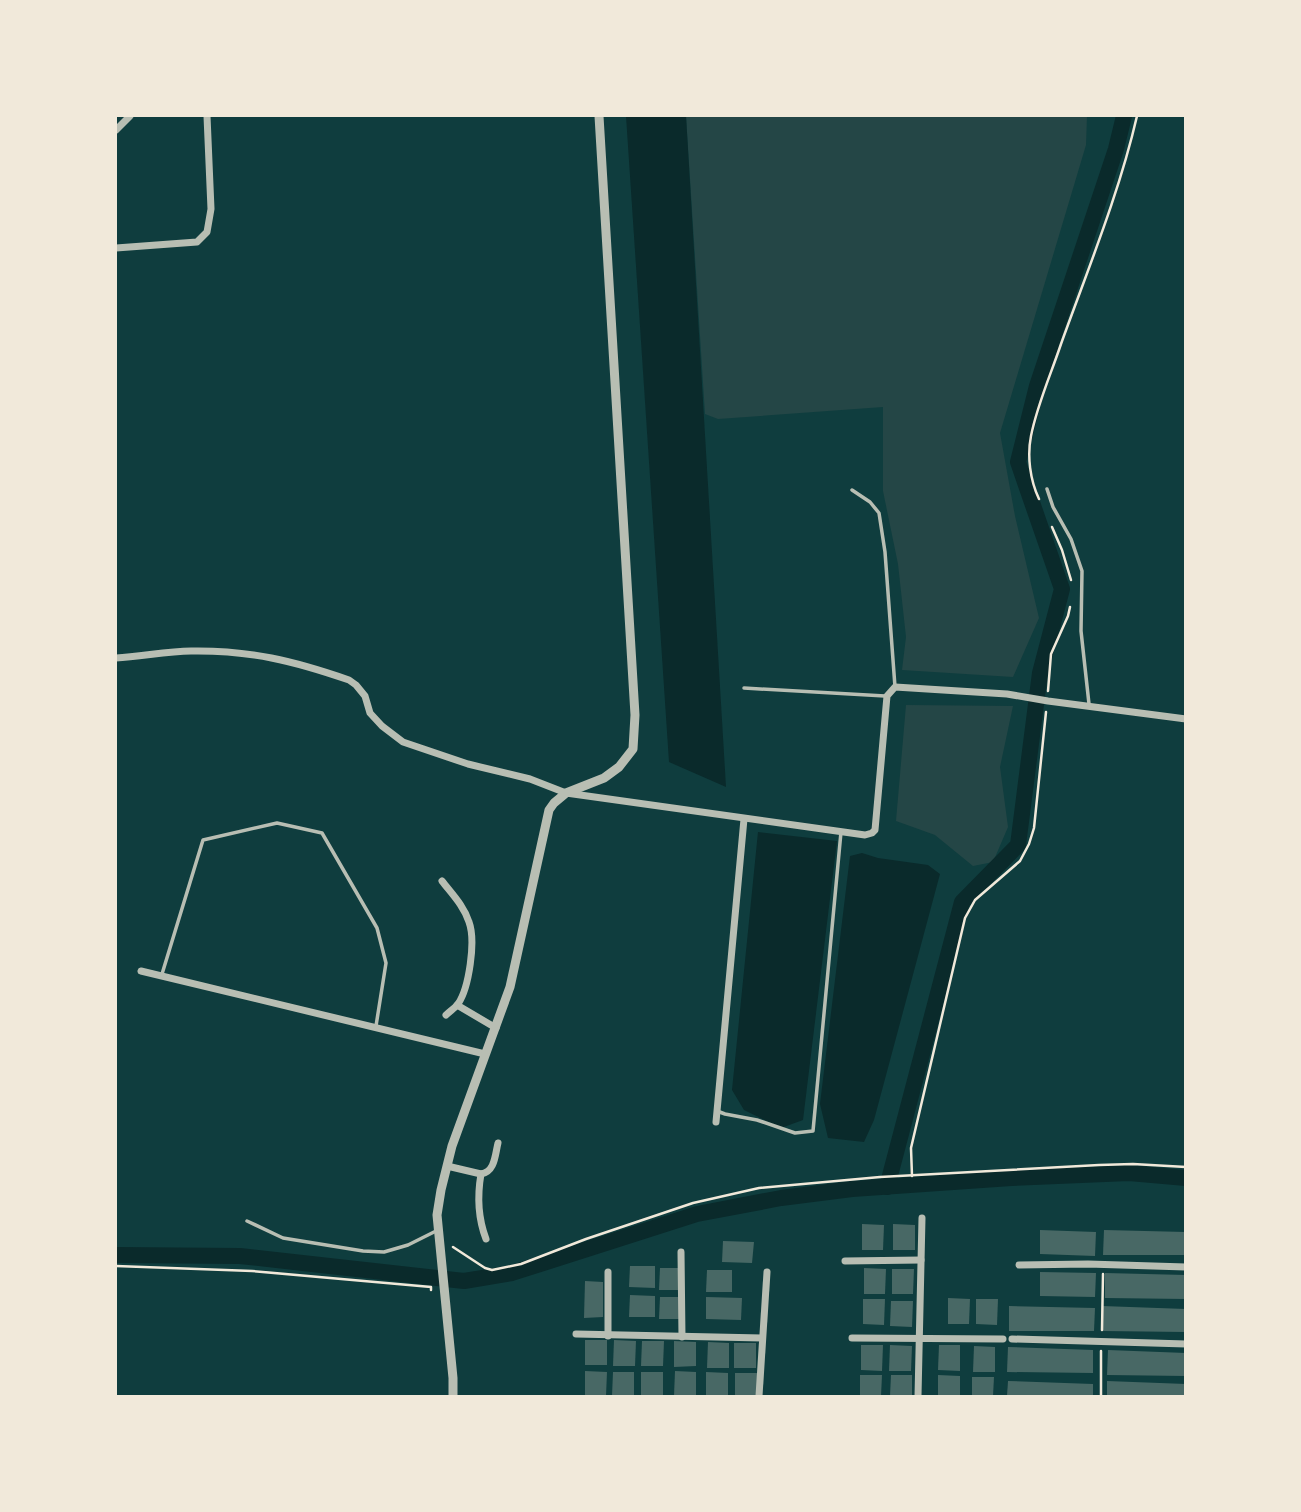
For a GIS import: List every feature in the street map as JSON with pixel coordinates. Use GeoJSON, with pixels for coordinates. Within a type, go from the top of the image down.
{"type":"FeatureCollection","features":[{"type":"Feature","properties":{"kind":"street"},"geometry":{"type":"LineString","coordinates":[[116,131],[130,116]]}},
{"type":"Feature","properties":{"kind":"street"},"geometry":{"type":"LineString","coordinates":[[116,248],[197,242],[207,232],[211,209],[206,116]]}},
{"type":"Feature","properties":{"kind":"street"},"geometry":{"type":"LineString","coordinates":[[453,1396],[438,1215],[452,1146],[510,987],[549,810],[566,793],[604,778],[619,768],[633,749],[635,732],[598,116]]}},
{"type":"Feature","properties":{"kind":"street"},"geometry":{"type":"LineString","coordinates":[[116,657],[189,651],[242,652],[274,657],[349,680],[365,696],[370,713],[403,742],[468,764],[530,779],[566,793],[865,835],[872,834],[875,830],[887,696],[895,687],[1007,694],[1185,719]]}},
{"type":"Feature","properties":{"kind":"street"},"geometry":{"type":"LineString","coordinates":[[716,1122],[744,819]]}},
{"type":"Feature","properties":{"kind":"street"},"geometry":{"type":"LineString","coordinates":[[442,881],[462,906],[472,941],[465,990],[457,1005],[446,1015]]}},
{"type":"Feature","properties":{"kind":"street"},"geometry":{"type":"LineString","coordinates":[[141,971],[485,1054]]}},
{"type":"Feature","properties":{"kind":"street"},"geometry":{"type":"LineString","coordinates":[[457,1005],[497,1024]]}},
{"type":"Feature","properties":{"kind":"street"},"geometry":{"type":"LineString","coordinates":[[447,1166],[486,1174],[491,1170],[498,1143]]}},
{"type":"Feature","properties":{"kind":"street"},"geometry":{"type":"LineString","coordinates":[[481,1174],[479,1209],[486,1239]]}},
{"type":"Feature","properties":{"kind":"street"},"geometry":{"type":"LineString","coordinates":[[918,1396],[922,1218]]}},
{"type":"Feature","properties":{"kind":"street"},"geometry":{"type":"LineString","coordinates":[[681,1252],[682,1337]]}},
{"type":"Feature","properties":{"kind":"street"},"geometry":{"type":"LineString","coordinates":[[845,1261],[921,1260]]}},
{"type":"Feature","properties":{"kind":"street"},"geometry":{"type":"LineString","coordinates":[[1019,1265],[1185,1267]]}},
{"type":"Feature","properties":{"kind":"street"},"geometry":{"type":"LineString","coordinates":[[608,1272],[608,1336]]}},
{"type":"Feature","properties":{"kind":"street"},"geometry":{"type":"LineString","coordinates":[[759,1396],[767,1272]]}},
{"type":"Feature","properties":{"kind":"street"},"geometry":{"type":"LineString","coordinates":[[576,1334],[762,1338]]}},
{"type":"Feature","properties":{"kind":"street"},"geometry":{"type":"LineString","coordinates":[[852,1338],[1003,1339]]}},
{"type":"Feature","properties":{"kind":"street"},"geometry":{"type":"LineString","coordinates":[[1012,1339],[1185,1344]]}},
{"type":"Feature","properties":{"kind":"lane"},"geometry":{"type":"LineString","coordinates":[[1047,489],[1053,507],[1071,539],[1082,570],[1081,631],[1089,706]]}},
{"type":"Feature","properties":{"kind":"lane"},"geometry":{"type":"LineString","coordinates":[[852,491],[870,502],[879,513],[885,552],[895,687]]}},
{"type":"Feature","properties":{"kind":"lane"},"geometry":{"type":"LineString","coordinates":[[744,688],[887,696]]}},
{"type":"Feature","properties":{"kind":"lane"},"geometry":{"type":"LineString","coordinates":[[162,976],[203,840],[277,823],[322,833],[377,928],[386,963],[376,1028]]}},
{"type":"Feature","properties":{"kind":"lane"},"geometry":{"type":"LineString","coordinates":[[717,1111],[765,1122],[795,1133],[813,1131],[841,832]]}},
{"type":"Feature","properties":{"kind":"lane"},"geometry":{"type":"LineString","coordinates":[[247,1221],[283,1238],[363,1251],[384,1252],[439,1234]]}},
{"type":"Feature","properties":{"kind":"path"},"geometry":{"type":"LineString","coordinates":[[1042,507],[1032,480],[1030,439],[1127,157],[1137,116]]}},
{"type":"Feature","properties":{"kind":"path"},"geometry":{"type":"LineString","coordinates":[[1047,517],[1062,550],[1073,587]]}},
{"type":"Feature","properties":{"kind":"path"},"geometry":{"type":"LineString","coordinates":[[912,1176],[911,1148],[965,918],[975,900],[1020,861],[1030,844],[1034,828],[1044,701],[1051,654],[1068,616],[1071,602]]}},
{"type":"Feature","properties":{"kind":"path"},"geometry":{"type":"LineString","coordinates":[[439,1234],[485,1268],[492,1270],[521,1264],[638,1221],[725,1195],[778,1186],[880,1177],[1099,1165],[1185,1167]]}},
{"type":"Feature","properties":{"kind":"path"},"geometry":{"type":"LineString","coordinates":[[116,1266],[253,1270],[431,1287],[432,1294]]}},
{"type":"Feature","properties":{"kind":"shaded area"},"geometry":{"type":"Polygon","coordinates":[[[626,116],[686,116],[726,787],[669,762],[626,116]]]}},
{"type":"Feature","properties":{"kind":"shaded area"},"geometry":{"type":"Polygon","coordinates":[[[686,116],[1087,116],[1086,145],[1000,433],[1015,516],[1039,618],[1013,677],[902,670],[906,637],[898,564],[883,491],[883,407],[718,419],[705,414],[686,116]]]}},
{"type":"Feature","properties":{"kind":"shaded area"},"geometry":{"type":"Polygon","coordinates":[[[906,705],[1013,706],[1000,767],[1008,827],[993,862],[973,866],[935,835],[896,821],[906,705]]]}},
{"type":"Feature","properties":{"kind":"shaded area"},"geometry":{"type":"Polygon","coordinates":[[[758,832],[837,841],[803,1120],[781,1128],[744,1110],[732,1090],[758,832]]]}},
{"type":"Feature","properties":{"kind":"shaded area"},"geometry":{"type":"Polygon","coordinates":[[[862,853],[928,865],[940,874],[874,1120],[864,1142],[828,1138],[820,1104],[850,856],[862,853]]]}},
{"type":"Feature","properties":{"kind":"building"},"geometry":{"type":"Polygon","coordinates":[[[862,1224],[884,1225],[883,1250],[862,1250],[862,1224]]]}},
{"type":"Feature","properties":{"kind":"building"},"geometry":{"type":"Polygon","coordinates":[[[893,1224],[915,1225],[915,1250],[893,1250],[893,1224]]]}},
{"type":"Feature","properties":{"kind":"building"},"geometry":{"type":"Polygon","coordinates":[[[1040,1230],[1096,1232],[1095,1256],[1040,1254],[1040,1230]]]}},
{"type":"Feature","properties":{"kind":"building"},"geometry":{"type":"Polygon","coordinates":[[[1104,1230],[1186,1232],[1186,1255],[1103,1255],[1104,1230]]]}},
{"type":"Feature","properties":{"kind":"building"},"geometry":{"type":"Polygon","coordinates":[[[723,1241],[754,1242],[752,1263],[722,1262],[723,1241]]]}},
{"type":"Feature","properties":{"kind":"building"},"geometry":{"type":"Polygon","coordinates":[[[630,1266],[655,1266],[655,1288],[629,1287],[630,1266]]]}},
{"type":"Feature","properties":{"kind":"building"},"geometry":{"type":"Polygon","coordinates":[[[660,1268],[679,1268],[678,1290],[659,1290],[660,1268]]]}},
{"type":"Feature","properties":{"kind":"building"},"geometry":{"type":"Polygon","coordinates":[[[864,1268],[886,1269],[885,1294],[864,1294],[864,1268]]]}},
{"type":"Feature","properties":{"kind":"building"},"geometry":{"type":"Polygon","coordinates":[[[892,1269],[914,1269],[913,1294],[892,1294],[892,1269]]]}},
{"type":"Feature","properties":{"kind":"building"},"geometry":{"type":"Polygon","coordinates":[[[707,1270],[732,1270],[732,1292],[706,1292],[707,1270]]]}},
{"type":"Feature","properties":{"kind":"building"},"geometry":{"type":"Polygon","coordinates":[[[1040,1272],[1096,1273],[1095,1297],[1040,1296],[1040,1272]]]}},
{"type":"Feature","properties":{"kind":"building"},"geometry":{"type":"Polygon","coordinates":[[[1105,1273],[1186,1275],[1186,1299],[1105,1298],[1105,1273]]]}},
{"type":"Feature","properties":{"kind":"building"},"geometry":{"type":"Polygon","coordinates":[[[585,1281],[603,1282],[603,1317],[584,1318],[585,1281]]]}},
{"type":"Feature","properties":{"kind":"building"},"geometry":{"type":"Polygon","coordinates":[[[630,1295],[655,1296],[655,1317],[629,1317],[630,1295]]]}},
{"type":"Feature","properties":{"kind":"building"},"geometry":{"type":"Polygon","coordinates":[[[660,1297],[679,1297],[679,1319],[659,1319],[660,1297]]]}},
{"type":"Feature","properties":{"kind":"building"},"geometry":{"type":"Polygon","coordinates":[[[706,1297],[742,1298],[741,1320],[706,1319],[706,1297]]]}},
{"type":"Feature","properties":{"kind":"building"},"geometry":{"type":"Polygon","coordinates":[[[948,1298],[970,1299],[969,1324],[948,1324],[948,1298]]]}},
{"type":"Feature","properties":{"kind":"building"},"geometry":{"type":"Polygon","coordinates":[[[863,1299],[885,1299],[884,1325],[863,1324],[863,1299]]]}},
{"type":"Feature","properties":{"kind":"building"},"geometry":{"type":"Polygon","coordinates":[[[976,1299],[998,1299],[997,1325],[976,1324],[976,1299]]]}},
{"type":"Feature","properties":{"kind":"building"},"geometry":{"type":"Polygon","coordinates":[[[891,1301],[913,1301],[912,1327],[890,1326],[891,1301]]]}},
{"type":"Feature","properties":{"kind":"building"},"geometry":{"type":"Polygon","coordinates":[[[1009,1306],[1095,1308],[1094,1331],[1009,1331],[1009,1306]]]}},
{"type":"Feature","properties":{"kind":"building"},"geometry":{"type":"Polygon","coordinates":[[[1102,1306],[1186,1309],[1186,1332],[1102,1331],[1102,1306]]]}},
{"type":"Feature","properties":{"kind":"building"},"geometry":{"type":"Polygon","coordinates":[[[585,1340],[607,1340],[607,1365],[585,1365],[585,1340]]]}},
{"type":"Feature","properties":{"kind":"building"},"geometry":{"type":"Polygon","coordinates":[[[614,1340],[636,1341],[635,1366],[613,1366],[614,1340]]]}},
{"type":"Feature","properties":{"kind":"building"},"geometry":{"type":"Polygon","coordinates":[[[642,1341],[664,1341],[663,1366],[641,1366],[642,1341]]]}},
{"type":"Feature","properties":{"kind":"building"},"geometry":{"type":"Polygon","coordinates":[[[674,1341],[696,1342],[696,1366],[674,1367],[674,1341]]]}},
{"type":"Feature","properties":{"kind":"building"},"geometry":{"type":"Polygon","coordinates":[[[708,1342],[729,1343],[729,1368],[707,1368],[708,1342]]]}},
{"type":"Feature","properties":{"kind":"building"},"geometry":{"type":"Polygon","coordinates":[[[734,1343],[756,1343],[756,1368],[734,1368],[734,1343]]]}},
{"type":"Feature","properties":{"kind":"building"},"geometry":{"type":"Polygon","coordinates":[[[861,1345],[883,1345],[882,1371],[861,1370],[861,1345]]]}},
{"type":"Feature","properties":{"kind":"building"},"geometry":{"type":"Polygon","coordinates":[[[890,1345],[912,1346],[911,1371],[889,1371],[890,1345]]]}},
{"type":"Feature","properties":{"kind":"building"},"geometry":{"type":"Polygon","coordinates":[[[939,1345],[960,1345],[960,1371],[938,1370],[939,1345]]]}},
{"type":"Feature","properties":{"kind":"building"},"geometry":{"type":"Polygon","coordinates":[[[974,1346],[995,1347],[995,1372],[973,1372],[974,1346]]]}},
{"type":"Feature","properties":{"kind":"building"},"geometry":{"type":"Polygon","coordinates":[[[1008,1347],[1093,1350],[1093,1373],[1007,1372],[1008,1347]]]}},
{"type":"Feature","properties":{"kind":"building"},"geometry":{"type":"Polygon","coordinates":[[[1108,1350],[1186,1353],[1186,1376],[1107,1375],[1108,1350]]]}},
{"type":"Feature","properties":{"kind":"building"},"geometry":{"type":"Polygon","coordinates":[[[585,1371],[607,1372],[606,1396],[585,1396],[585,1371]]]}},
{"type":"Feature","properties":{"kind":"building"},"geometry":{"type":"Polygon","coordinates":[[[675,1371],[696,1372],[696,1396],[674,1396],[675,1371]]]}},
{"type":"Feature","properties":{"kind":"building"},"geometry":{"type":"Polygon","coordinates":[[[613,1372],[634,1372],[634,1396],[612,1396],[613,1372]]]}},
{"type":"Feature","properties":{"kind":"building"},"geometry":{"type":"Polygon","coordinates":[[[641,1372],[663,1372],[663,1396],[641,1396],[641,1372]]]}},
{"type":"Feature","properties":{"kind":"building"},"geometry":{"type":"Polygon","coordinates":[[[706,1372],[728,1373],[728,1396],[706,1396],[706,1372]]]}},
{"type":"Feature","properties":{"kind":"building"},"geometry":{"type":"Polygon","coordinates":[[[735,1373],[757,1373],[757,1396],[735,1396],[735,1373]]]}},
{"type":"Feature","properties":{"kind":"building"},"geometry":{"type":"Polygon","coordinates":[[[860,1375],[882,1375],[881,1396],[860,1396],[860,1375]]]}},
{"type":"Feature","properties":{"kind":"building"},"geometry":{"type":"Polygon","coordinates":[[[891,1375],[912,1375],[912,1396],[890,1396],[891,1375]]]}},
{"type":"Feature","properties":{"kind":"building"},"geometry":{"type":"Polygon","coordinates":[[[938,1375],[960,1376],[960,1396],[938,1396],[938,1375]]]}},
{"type":"Feature","properties":{"kind":"building"},"geometry":{"type":"Polygon","coordinates":[[[972,1377],[994,1377],[993,1396],[972,1396],[972,1377]]]}},
{"type":"Feature","properties":{"kind":"building"},"geometry":{"type":"Polygon","coordinates":[[[1008,1381],[1093,1384],[1093,1396],[1007,1396],[1008,1381]]]}},
{"type":"Feature","properties":{"kind":"building"},"geometry":{"type":"Polygon","coordinates":[[[1107,1381],[1186,1384],[1186,1396],[1107,1396],[1107,1381]]]}},
{"type":"Feature","properties":{"kind":"waterway"},"geometry":{"type":"LineString","coordinates":[[887,1187],[962,902],[1018,845],[1040,673],[1062,589],[1018,462],[1037,386],[1116,149],[1124,116]]}},
{"type":"Feature","properties":{"kind":"waterway"},"geometry":{"type":"LineString","coordinates":[[116,1255],[240,1256],[464,1281],[512,1273],[697,1214],[781,1198],[852,1189],[1011,1178],[1129,1173],[1186,1178]]}}]}
